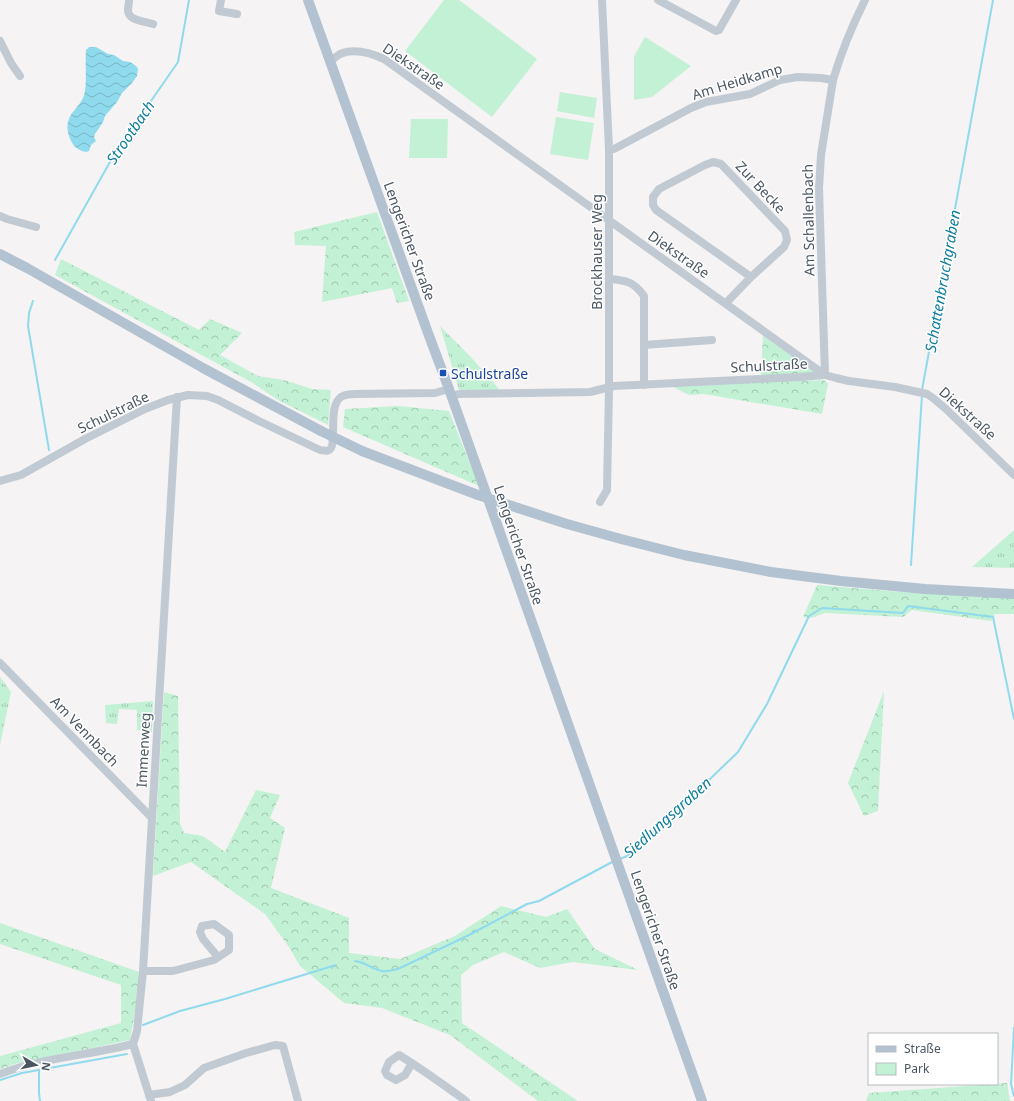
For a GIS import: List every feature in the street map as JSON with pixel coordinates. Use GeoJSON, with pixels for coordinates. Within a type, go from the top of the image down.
{"type":"FeatureCollection","features":[{"type":"Feature","properties":{"kind":"main road","name":"Lengericher Straße"},"geometry":{"type":"LineString","coordinates":[[308,0],[601,818],[614,850],[702,1101]]}},
{"type":"Feature","properties":{"kind":"main road"},"geometry":{"type":"LineString","coordinates":[[0,254],[203,368],[322,431],[362,451],[478,495],[567,524],[628,541],[684,555],[771,572],[841,581],[925,589],[1014,594]]}},
{"type":"Feature","properties":{"kind":"street"},"geometry":{"type":"LineString","coordinates":[[129,0],[129,15],[132,18],[153,24]]}},
{"type":"Feature","properties":{"kind":"street"},"geometry":{"type":"LineString","coordinates":[[221,0],[219,11],[237,14]]}},
{"type":"Feature","properties":{"kind":"street","name":"Brockhauser Weg"},"geometry":{"type":"LineString","coordinates":[[600,502],[608,490],[609,388],[609,149],[602,0]]}},
{"type":"Feature","properties":{"kind":"street"},"geometry":{"type":"LineString","coordinates":[[658,0],[716,31],[719,30],[736,0]]}},
{"type":"Feature","properties":{"kind":"street","name":"Am Schallenbach"},"geometry":{"type":"LineString","coordinates":[[825,374],[819,188],[821,155],[833,80],[852,27],[865,0]]}},
{"type":"Feature","properties":{"kind":"street"},"geometry":{"type":"LineString","coordinates":[[0,41],[11,63],[20,76]]}},
{"type":"Feature","properties":{"kind":"street","name":"Diekstraße"},"geometry":{"type":"LineString","coordinates":[[330,61],[340,54],[349,52],[364,52],[374,54],[384,59],[825,374],[849,381],[888,386],[923,393],[933,398],[1014,474]]}},
{"type":"Feature","properties":{"kind":"street","name":"Am Heidkamp"},"geometry":{"type":"LineString","coordinates":[[609,149],[614,149],[691,108],[706,102],[750,94],[780,80],[798,77],[833,80]]}},
{"type":"Feature","properties":{"kind":"street","name":"Zur Becke"},"geometry":{"type":"LineString","coordinates":[[726,303],[751,277],[784,247],[787,240],[785,231],[721,164],[713,162],[705,165],[659,189],[653,197],[653,205],[656,210],[751,277]]}},
{"type":"Feature","properties":{"kind":"street"},"geometry":{"type":"LineString","coordinates":[[0,216],[7,220],[36,227]]}},
{"type":"Feature","properties":{"kind":"street"},"geometry":{"type":"LineString","coordinates":[[609,279],[623,280],[632,284],[639,289],[644,296],[644,385]]}},
{"type":"Feature","properties":{"kind":"street"},"geometry":{"type":"LineString","coordinates":[[644,345],[712,340]]}},
{"type":"Feature","properties":{"kind":"street","name":"Schulstraße"},"geometry":{"type":"LineString","coordinates":[[0,481],[20,476],[85,439],[145,409],[188,394],[207,396],[218,400],[313,447],[326,451],[332,448],[334,409],[338,399],[349,394],[590,392],[614,386],[800,377],[825,374]]}},
{"type":"Feature","properties":{"kind":"street","name":"Immenweg"},"geometry":{"type":"LineString","coordinates":[[150,1098],[134,1044],[137,1031],[143,971],[177,397]]}},
{"type":"Feature","properties":{"kind":"street","name":"Am Vennbach"},"geometry":{"type":"LineString","coordinates":[[0,663],[152,818]]}},
{"type":"Feature","properties":{"kind":"street"},"geometry":{"type":"LineString","coordinates":[[143,971],[173,971],[214,960],[218,957]]}},
{"type":"Feature","properties":{"kind":"street"},"geometry":{"type":"LineString","coordinates":[[0,1074],[17,1067],[134,1044]]}},
{"type":"Feature","properties":{"kind":"street"},"geometry":{"type":"LineString","coordinates":[[150,1098],[170,1092],[185,1085],[204,1068],[246,1053],[274,1046],[283,1046],[298,1101]]}},
{"type":"Feature","properties":{"kind":"street"},"geometry":{"type":"LineString","coordinates":[[412,1063],[466,1101]]}},
{"type":"Feature","properties":{"kind":"green space"},"geometry":{"type":"Polygon","coordinates":[[[444,0],[459,0],[537,59],[492,117],[405,51],[444,0]]]}},
{"type":"Feature","properties":{"kind":"green space"},"geometry":{"type":"Polygon","coordinates":[[[645,37],[691,66],[652,97],[634,100],[634,56],[645,37]]]}},
{"type":"Feature","properties":{"kind":"green space"},"geometry":{"type":"Polygon","coordinates":[[[560,92],[597,98],[594,118],[557,111],[560,92]]]}},
{"type":"Feature","properties":{"kind":"green space"},"geometry":{"type":"Polygon","coordinates":[[[556,117],[594,123],[588,160],[550,154],[556,117]]]}},
{"type":"Feature","properties":{"kind":"green space"},"geometry":{"type":"Polygon","coordinates":[[[411,119],[448,119],[447,158],[409,158],[411,119]]]}},
{"type":"Feature","properties":{"kind":"green space"},"geometry":{"type":"Polygon","coordinates":[[[377,212],[409,301],[397,303],[392,288],[322,302],[326,246],[295,245],[294,232],[377,212]]]}},
{"type":"Feature","properties":{"kind":"green space"},"geometry":{"type":"Polygon","coordinates":[[[61,259],[199,330],[210,319],[242,333],[220,355],[258,376],[251,382],[55,275],[61,259]]]}},
{"type":"Feature","properties":{"kind":"green space"},"geometry":{"type":"Polygon","coordinates":[[[440,326],[469,355],[500,390],[459,390],[440,326]]]}},
{"type":"Feature","properties":{"kind":"green space"},"geometry":{"type":"Polygon","coordinates":[[[763,334],[819,373],[761,376],[763,334]]]}},
{"type":"Feature","properties":{"kind":"green space"},"geometry":{"type":"Polygon","coordinates":[[[258,376],[284,380],[278,400],[251,382],[258,376]]]}},
{"type":"Feature","properties":{"kind":"green space"},"geometry":{"type":"Polygon","coordinates":[[[284,380],[312,389],[331,390],[328,425],[278,400],[284,380]]]}},
{"type":"Feature","properties":{"kind":"green space"},"geometry":{"type":"Polygon","coordinates":[[[824,380],[828,384],[822,414],[704,394],[689,395],[669,385],[824,380]]]}},
{"type":"Feature","properties":{"kind":"green space"},"geometry":{"type":"Polygon","coordinates":[[[398,406],[449,411],[479,486],[343,427],[345,409],[398,406]]]}},
{"type":"Feature","properties":{"kind":"green space"},"geometry":{"type":"Polygon","coordinates":[[[1014,530],[1014,568],[972,567],[1014,530]]]}},
{"type":"Feature","properties":{"kind":"green space"},"geometry":{"type":"Polygon","coordinates":[[[817,585],[901,592],[1014,595],[1014,614],[995,614],[991,621],[912,610],[903,617],[825,613],[811,618],[803,617],[817,585]]]}},
{"type":"Feature","properties":{"kind":"green space"},"geometry":{"type":"Polygon","coordinates":[[[0,677],[11,692],[0,745],[0,677]]]}},
{"type":"Feature","properties":{"kind":"green space"},"geometry":{"type":"Polygon","coordinates":[[[884,691],[878,811],[864,816],[848,783],[884,691]]]}},
{"type":"Feature","properties":{"kind":"green space"},"geometry":{"type":"Polygon","coordinates":[[[164,692],[178,696],[180,823],[184,833],[203,836],[225,852],[256,790],[280,795],[270,818],[285,828],[271,888],[349,918],[349,953],[400,959],[455,936],[501,906],[546,917],[567,909],[595,949],[638,970],[573,962],[540,968],[504,952],[473,965],[461,975],[462,1023],[578,1101],[538,1101],[450,1035],[382,1008],[344,1003],[300,966],[289,947],[265,914],[191,862],[153,876],[164,692]]]}},
{"type":"Feature","properties":{"kind":"green space"},"geometry":{"type":"Polygon","coordinates":[[[153,701],[152,732],[137,730],[137,710],[119,709],[117,724],[106,723],[105,705],[153,701]]]}},
{"type":"Feature","properties":{"kind":"green space"},"geometry":{"type":"Polygon","coordinates":[[[0,923],[142,973],[130,1040],[15,1064],[0,1069],[0,1056],[121,1023],[121,985],[0,944],[0,923]]]}},
{"type":"Feature","properties":{"kind":"green space"},"geometry":{"type":"Polygon","coordinates":[[[1007,1083],[1010,1101],[866,1101],[869,1093],[998,1085],[998,1084],[1007,1083]]]}},
{"type":"Feature","properties":{"kind":"water"},"geometry":{"type":"Polygon","coordinates":[[[89,47],[96,47],[123,61],[130,62],[138,69],[137,76],[105,116],[95,134],[94,137],[96,141],[91,145],[89,151],[84,152],[78,149],[71,142],[68,122],[70,116],[80,103],[85,91],[86,50],[89,47]]]}},
{"type":"Feature","properties":{"kind":"waterway","name":"Strootbach"},"geometry":{"type":"LineString","coordinates":[[55,260],[115,153],[178,62],[189,0]]}},
{"type":"Feature","properties":{"kind":"waterway","name":"Schattenbruchgraben"},"geometry":{"type":"LineString","coordinates":[[922,390],[993,0]]}},
{"type":"Feature","properties":{"kind":"waterway","name":"Strootbach"},"geometry":{"type":"LineString","coordinates":[[33,301],[29,313],[28,326],[49,450]]}},
{"type":"Feature","properties":{"kind":"waterway","name":"Schattenbruchgraben"},"geometry":{"type":"LineString","coordinates":[[911,565],[922,395]]}},
{"type":"Feature","properties":{"kind":"waterway","name":"Siedlungsgraben"},"geometry":{"type":"LineString","coordinates":[[620,859],[627,856],[738,752],[767,704],[809,616],[822,608],[903,613],[908,606],[993,617],[1014,719]]}},
{"type":"Feature","properties":{"kind":"waterway","name":"Siedlungsgraben"},"geometry":{"type":"LineString","coordinates":[[355,961],[382,971],[398,969],[469,935],[527,904],[539,901],[614,861]]}},
{"type":"Feature","properties":{"kind":"waterway"},"geometry":{"type":"LineString","coordinates":[[143,1025],[180,1011],[225,999],[336,965]]}},
{"type":"Feature","properties":{"kind":"waterway","name":"Schattenbruchgraben"},"geometry":{"type":"LineString","coordinates":[[1014,1028],[1011,1084],[1014,1096]]}},
{"type":"Feature","properties":{"kind":"waterway"},"geometry":{"type":"LineString","coordinates":[[0,1080],[22,1073],[127,1054]]}},
{"type":"Feature","properties":{"kind":"waterway"},"geometry":{"type":"LineString","coordinates":[[39,1070],[40,1101]]}},
{"type":"Feature","properties":{"kind":"place","name":"Schulstraße"},"geometry":{"type":"Point","coordinates":[443,373]}}]}
